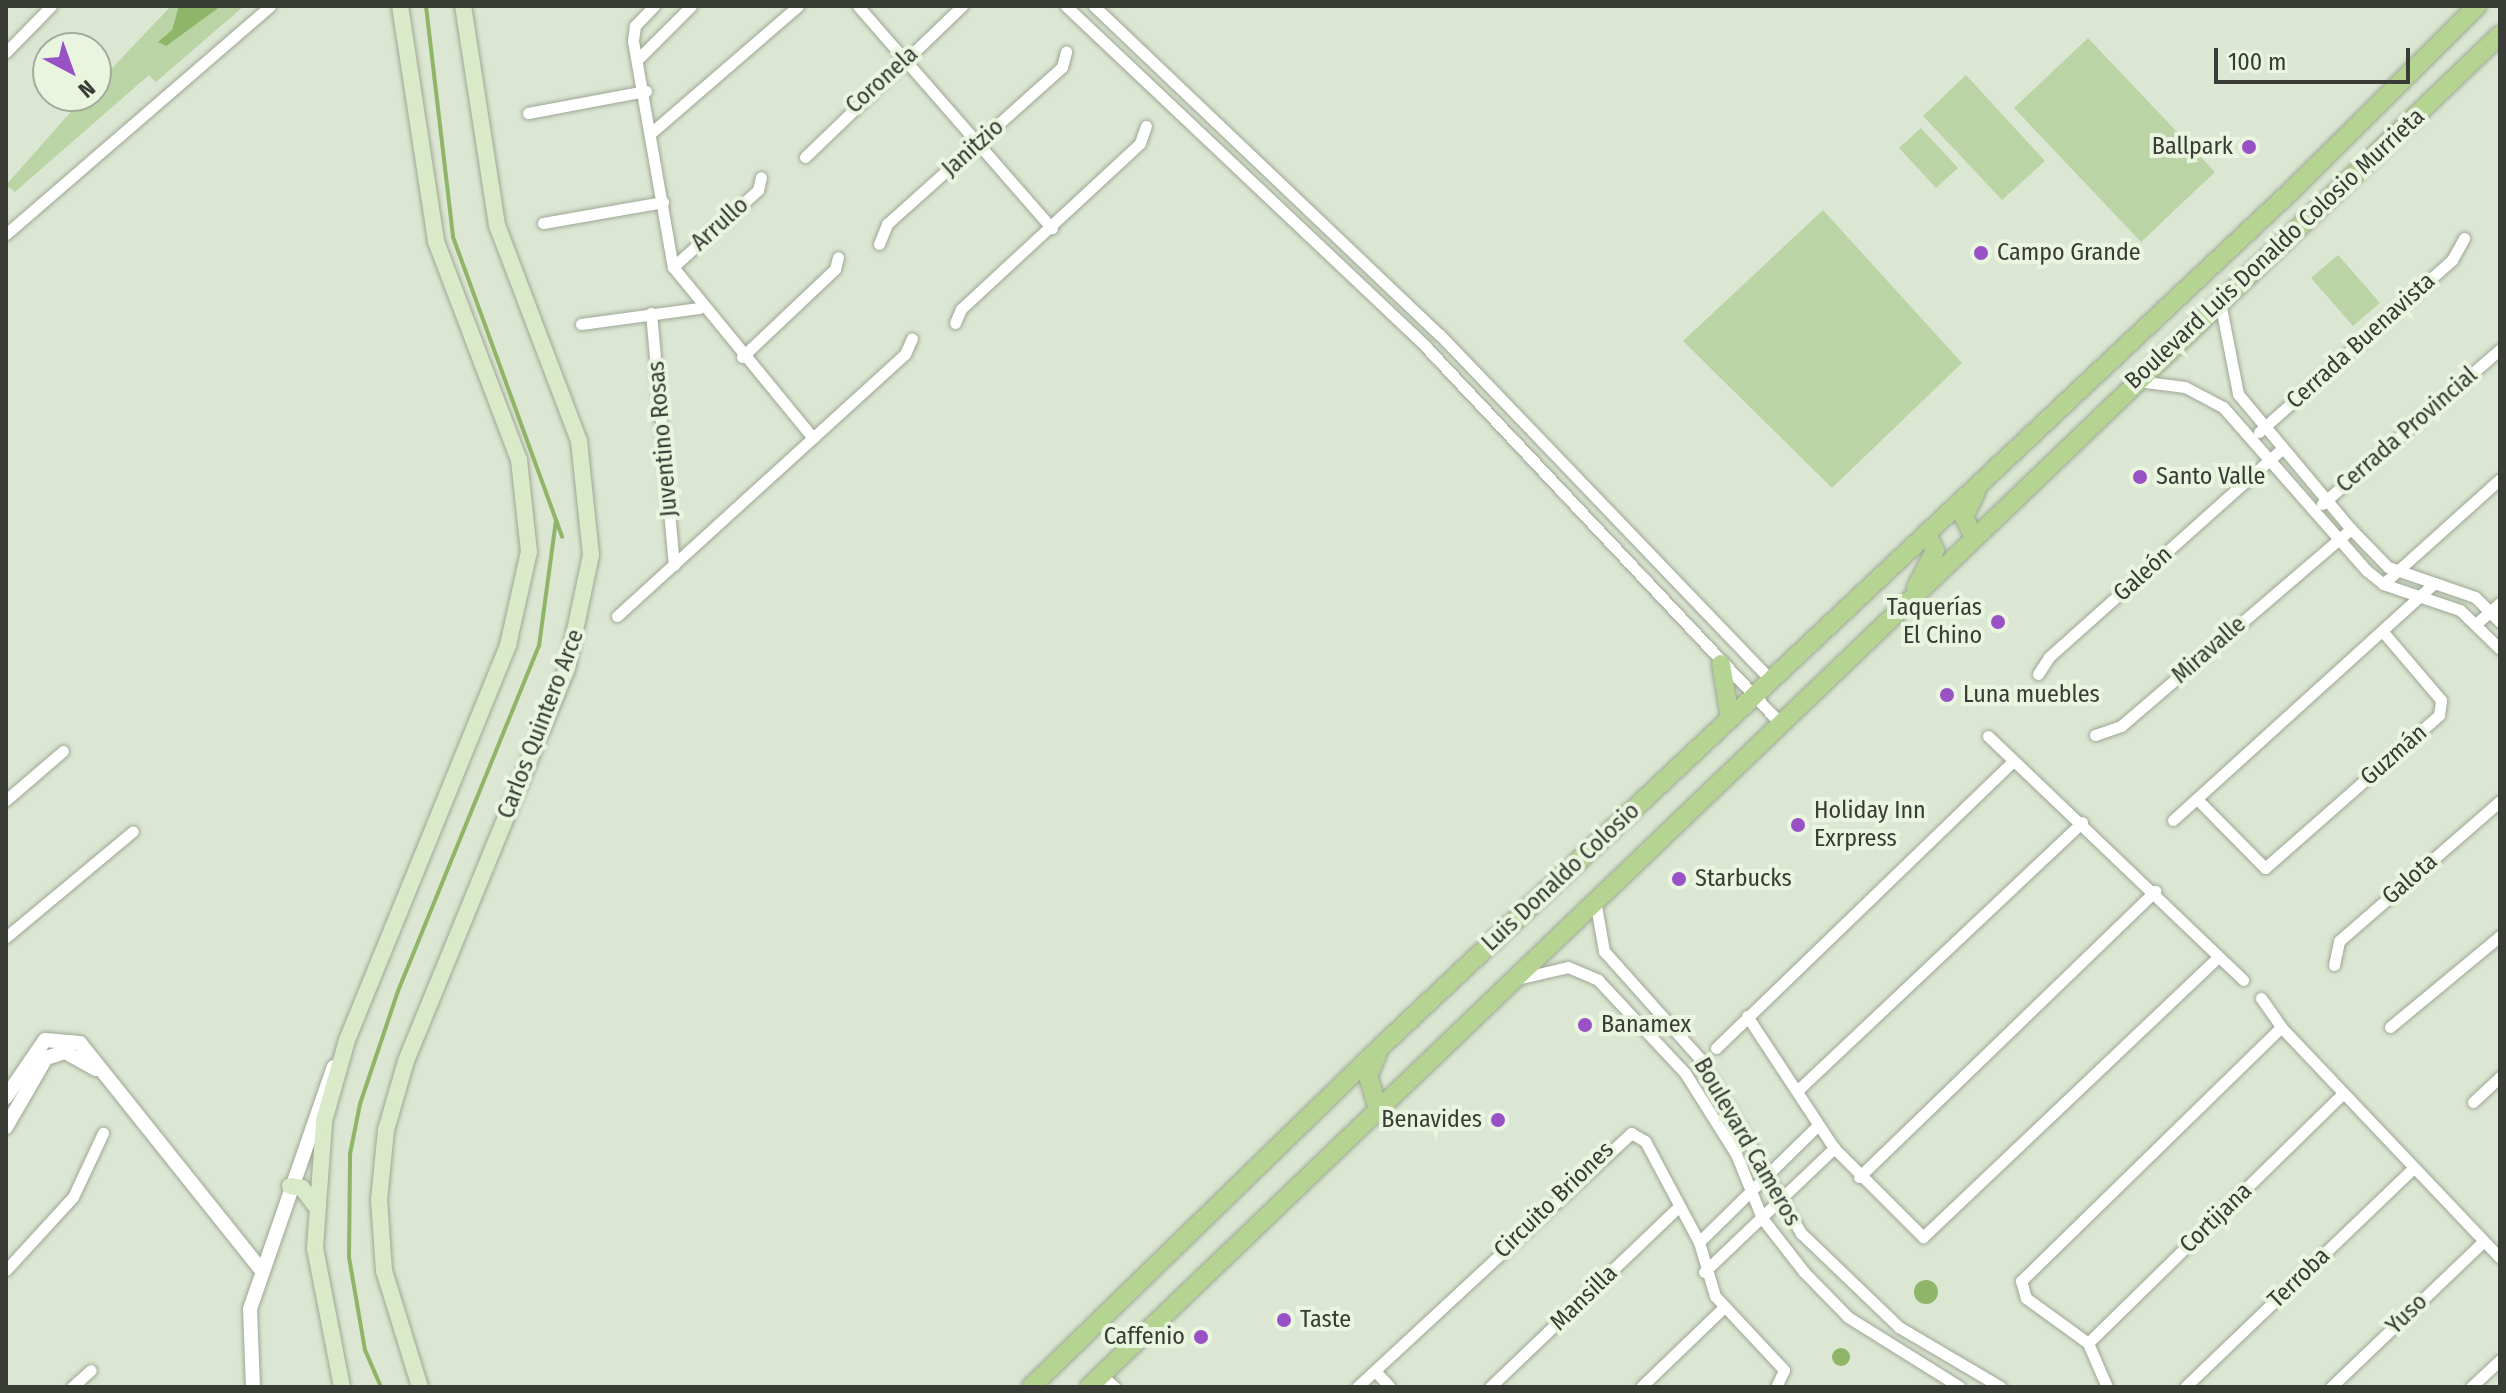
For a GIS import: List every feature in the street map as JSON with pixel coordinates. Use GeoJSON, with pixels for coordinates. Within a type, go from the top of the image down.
{"type":"FeatureCollection","features":[{"type":"Feature","properties":{"kind":"main road"},"geometry":{"type":"LineString","coordinates":[[342,1387],[319,1290],[315,1205],[324,1121],[347,1040],[508,645],[529,552],[519,460],[436,241],[400,6]]}},
{"type":"Feature","properties":{"kind":"main road","name":"Carlos Quintero Arce"},"geometry":{"type":"LineString","coordinates":[[420,1387],[384,1271],[379,1200],[386,1130],[406,1061],[567,668],[591,555],[579,441],[493,211],[463,6]]}},
{"type":"Feature","properties":{"kind":"main road","name":"Boulevard Luis Donaldo Colosio Murrieta"},"geometry":{"type":"LineString","coordinates":[[2097,373],[2290,192],[2477,6]]}},
{"type":"Feature","properties":{"kind":"main road","name":"Boulevard Luis Donaldo Colosio Murrieta"},"geometry":{"type":"LineString","coordinates":[[2118,396],[2500,35]]}},
{"type":"Feature","properties":{"kind":"main road"},"geometry":{"type":"LineString","coordinates":[[2289,233],[2282,215],[2290,192]]}},
{"type":"Feature","properties":{"kind":"main road","name":"Luis Donaldo Colosio"},"geometry":{"type":"LineString","coordinates":[[1031,1387],[1385,1043],[2097,373]]}},
{"type":"Feature","properties":{"kind":"main road","name":"Luis Donaldo Colosio"},"geometry":{"type":"LineString","coordinates":[[1102,1383],[1377,1105],[1781,724],[2118,396]]}},
{"type":"Feature","properties":{"kind":"main road"},"geometry":{"type":"LineString","coordinates":[[1974,537],[1964,517],[1983,479]]}},
{"type":"Feature","properties":{"kind":"main road"},"geometry":{"type":"LineString","coordinates":[[1915,595],[1935,550],[1926,533]]}},
{"type":"Feature","properties":{"kind":"main road"},"geometry":{"type":"LineString","coordinates":[[1721,664],[1730,718]]}},
{"type":"Feature","properties":{"kind":"main road"},"geometry":{"type":"LineString","coordinates":[[1377,1105],[1368,1076],[1385,1043]]}},
{"type":"Feature","properties":{"kind":"main road"},"geometry":{"type":"LineString","coordinates":[[290,1186],[302,1188],[315,1205]]}},
{"type":"Feature","properties":{"kind":"street"},"geometry":{"type":"LineString","coordinates":[[6,52],[51,6]]}},
{"type":"Feature","properties":{"kind":"street"},"geometry":{"type":"LineString","coordinates":[[6,234],[270,6]]}},
{"type":"Feature","properties":{"kind":"street"},"geometry":{"type":"LineString","coordinates":[[654,6],[635,26],[673,267],[699,308],[813,438]]}},
{"type":"Feature","properties":{"kind":"street"},"geometry":{"type":"LineString","coordinates":[[640,57],[691,6]]}},
{"type":"Feature","properties":{"kind":"street"},"geometry":{"type":"LineString","coordinates":[[652,132],[798,6]]}},
{"type":"Feature","properties":{"kind":"street"},"geometry":{"type":"LineString","coordinates":[[858,6],[1052,228]]}},
{"type":"Feature","properties":{"kind":"street","name":"Coronela"},"geometry":{"type":"LineString","coordinates":[[805,157],[962,6]]}},
{"type":"Feature","properties":{"kind":"street"},"geometry":{"type":"LineString","coordinates":[[1066,6],[1426,347],[1721,664],[1781,724]]}},
{"type":"Feature","properties":{"kind":"street"},"geometry":{"type":"LineString","coordinates":[[1094,6],[1439,334],[1771,680]]}},
{"type":"Feature","properties":{"kind":"street","name":"Janitzio"},"geometry":{"type":"LineString","coordinates":[[879,244],[887,224],[1062,67],[1066,52]]}},
{"type":"Feature","properties":{"kind":"street"},"geometry":{"type":"LineString","coordinates":[[528,113],[646,91]]}},
{"type":"Feature","properties":{"kind":"street"},"geometry":{"type":"LineString","coordinates":[[955,323],[1140,143],[1146,126]]}},
{"type":"Feature","properties":{"kind":"street"},"geometry":{"type":"LineString","coordinates":[[1244,174],[1257,160]]}},
{"type":"Feature","properties":{"kind":"street","name":"Arrullo"},"geometry":{"type":"LineString","coordinates":[[673,267],[758,190],[761,177]]}},
{"type":"Feature","properties":{"kind":"street"},"geometry":{"type":"LineString","coordinates":[[543,223],[663,202]]}},
{"type":"Feature","properties":{"kind":"street","name":"Cerrada Buenavista"},"geometry":{"type":"LineString","coordinates":[[2251,439],[2452,260],[2464,238]]}},
{"type":"Feature","properties":{"kind":"street"},"geometry":{"type":"LineString","coordinates":[[742,357],[835,269],[838,257]]}},
{"type":"Feature","properties":{"kind":"street"},"geometry":{"type":"LineString","coordinates":[[2220,297],[2238,394],[2351,529],[2395,570],[2495,607]]}},
{"type":"Feature","properties":{"kind":"street"},"geometry":{"type":"LineString","coordinates":[[581,324],[699,308]]}},
{"type":"Feature","properties":{"kind":"street","name":"Juventino Rosas"},"geometry":{"type":"LineString","coordinates":[[651,313],[674,565]]}},
{"type":"Feature","properties":{"kind":"street"},"geometry":{"type":"LineString","coordinates":[[1426,347],[1439,334]]}},
{"type":"Feature","properties":{"kind":"street"},"geometry":{"type":"LineString","coordinates":[[617,616],[905,354],[912,338]]}},
{"type":"Feature","properties":{"kind":"street","name":"Cerrada Provincial"},"geometry":{"type":"LineString","coordinates":[[2314,511],[2500,349]]}},
{"type":"Feature","properties":{"kind":"street"},"geometry":{"type":"LineString","coordinates":[[2133,381],[2185,387],[2223,407],[2337,540],[2383,584],[2423,597],[2478,622],[2500,649]]}},
{"type":"Feature","properties":{"kind":"street"},"geometry":{"type":"LineString","coordinates":[[2223,407],[2238,394]]}},
{"type":"Feature","properties":{"kind":"street","name":"Galeón"},"geometry":{"type":"LineString","coordinates":[[2038,674],[2049,657],[2282,449]]}},
{"type":"Feature","properties":{"kind":"street"},"geometry":{"type":"LineString","coordinates":[[2383,584],[2395,570],[2500,479]]}},
{"type":"Feature","properties":{"kind":"street"},"geometry":{"type":"LineString","coordinates":[[1585,519],[1602,503]]}},
{"type":"Feature","properties":{"kind":"street","name":"Miravalle"},"geometry":{"type":"LineString","coordinates":[[2095,735],[2121,726],[2351,529]]}},
{"type":"Feature","properties":{"kind":"street"},"geometry":{"type":"LineString","coordinates":[[2173,820],[2384,633],[2434,583]]}},
{"type":"Feature","properties":{"kind":"street"},"geometry":{"type":"LineString","coordinates":[[2495,607],[2500,622]]}},
{"type":"Feature","properties":{"kind":"street"},"geometry":{"type":"LineString","coordinates":[[2478,622],[2495,607]]}},
{"type":"Feature","properties":{"kind":"street","name":"Guzmán"},"geometry":{"type":"LineString","coordinates":[[2197,799],[2265,868],[2428,725],[2441,700],[2384,633]]}},
{"type":"Feature","properties":{"kind":"street"},"geometry":{"type":"LineString","coordinates":[[1988,736],[2155,891],[2217,958],[2243,980]]}},
{"type":"Feature","properties":{"kind":"street"},"geometry":{"type":"LineString","coordinates":[[6,800],[63,751]]}},
{"type":"Feature","properties":{"kind":"street"},"geometry":{"type":"LineString","coordinates":[[1716,1048],[2013,761]]}},
{"type":"Feature","properties":{"kind":"street","name":"Galota"},"geometry":{"type":"LineString","coordinates":[[2334,965],[2339,941],[2500,801]]}},
{"type":"Feature","properties":{"kind":"street"},"geometry":{"type":"LineString","coordinates":[[1799,1089],[2082,822]]}},
{"type":"Feature","properties":{"kind":"street"},"geometry":{"type":"LineString","coordinates":[[6,937],[133,831]]}},
{"type":"Feature","properties":{"kind":"street"},"geometry":{"type":"LineString","coordinates":[[1859,1177],[2155,891]]}},
{"type":"Feature","properties":{"kind":"street","name":"Boulevard Cameros"},"geometry":{"type":"LineString","coordinates":[[1595,900],[1599,936],[1614,966],[1701,1060],[1801,1233],[1840,1278],[1899,1327],[2001,1387]]}},
{"type":"Feature","properties":{"kind":"street"},"geometry":{"type":"LineString","coordinates":[[2390,1027],[2500,936]]}},
{"type":"Feature","properties":{"kind":"street"},"geometry":{"type":"LineString","coordinates":[[1747,1016],[1799,1089],[1817,1126],[1859,1177],[1914,1232],[1933,1231],[2217,958]]}},
{"type":"Feature","properties":{"kind":"street","name":"Boulevard Cameros"},"geometry":{"type":"LineString","coordinates":[[1512,980],[1555,967],[1591,974],[1685,1073],[1736,1154],[1747,1188],[1762,1218],[1828,1299],[1889,1346],[1960,1387]]}},
{"type":"Feature","properties":{"kind":"street"},"geometry":{"type":"LineString","coordinates":[[2261,998],[2281,1027],[2412,1169],[2500,1258]]}},
{"type":"Feature","properties":{"kind":"street"},"geometry":{"type":"LineString","coordinates":[[2103,1386],[2088,1343],[2026,1298],[2024,1274],[2281,1027]]}},
{"type":"Feature","properties":{"kind":"street"},"geometry":{"type":"LineString","coordinates":[[23,1101],[7,1094],[35,1049],[69,1037],[262,1271]]}},
{"type":"Feature","properties":{"kind":"street"},"geometry":{"type":"LineString","coordinates":[[253,1387],[247,1335],[262,1271],[290,1186],[347,1040]]}},
{"type":"Feature","properties":{"kind":"street"},"geometry":{"type":"LineString","coordinates":[[8,1121],[55,1053],[98,1070]]}},
{"type":"Feature","properties":{"kind":"street"},"geometry":{"type":"LineString","coordinates":[[1685,1073],[1701,1060]]}},
{"type":"Feature","properties":{"kind":"street"},"geometry":{"type":"LineString","coordinates":[[2473,1102],[2500,1077]]}},
{"type":"Feature","properties":{"kind":"street","name":"Cortijana"},"geometry":{"type":"LineString","coordinates":[[2088,1343],[2343,1093]]}},
{"type":"Feature","properties":{"kind":"street"},"geometry":{"type":"LineString","coordinates":[[1699,1242],[1747,1188],[1817,1126]]}},
{"type":"Feature","properties":{"kind":"street"},"geometry":{"type":"LineString","coordinates":[[6,1270],[73,1197],[103,1133]]}},
{"type":"Feature","properties":{"kind":"street","name":"Circuito Briones"},"geometry":{"type":"LineString","coordinates":[[1375,1371],[1623,1134],[1645,1141],[1677,1208],[1699,1242],[1704,1272],[1724,1307],[1784,1370],[1776,1387]]}},
{"type":"Feature","properties":{"kind":"street"},"geometry":{"type":"LineString","coordinates":[[1704,1272],[1784,1200],[1834,1148]]}},
{"type":"Feature","properties":{"kind":"street","name":"Terroba"},"geometry":{"type":"LineString","coordinates":[[2185,1387],[2412,1169]]}},
{"type":"Feature","properties":{"kind":"street","name":"Mansilla"},"geometry":{"type":"LineString","coordinates":[[1490,1387],[1677,1208]]}},
{"type":"Feature","properties":{"kind":"street","name":"Yuso"},"geometry":{"type":"LineString","coordinates":[[2331,1387],[2484,1241]]}},
{"type":"Feature","properties":{"kind":"street"},"geometry":{"type":"LineString","coordinates":[[1641,1387],[1724,1307]]}},
{"type":"Feature","properties":{"kind":"street"},"geometry":{"type":"LineString","coordinates":[[1889,1346],[1899,1327]]}},
{"type":"Feature","properties":{"kind":"street"},"geometry":{"type":"LineString","coordinates":[[2471,1387],[2500,1360]]}},
{"type":"Feature","properties":{"kind":"street"},"geometry":{"type":"LineString","coordinates":[[72,1387],[91,1370]]}},
{"type":"Feature","properties":{"kind":"street"},"geometry":{"type":"LineString","coordinates":[[1357,1387],[1375,1371],[1390,1387]]}},
{"type":"Feature","properties":{"kind":"shaded area"},"geometry":{"type":"Polygon","coordinates":[[[171,6],[244,6],[156,82],[149,75],[112,107],[112,68],[171,6]]]}},
{"type":"Feature","properties":{"kind":"shaded area"},"geometry":{"type":"Polygon","coordinates":[[[179,6],[221,6],[166,46],[158,42],[172,30],[179,6]]]}},
{"type":"Feature","properties":{"kind":"shaded area"},"geometry":{"type":"Polygon","coordinates":[[[2088,38],[2215,172],[2141,242],[2014,108],[2088,38]]]}},
{"type":"Feature","properties":{"kind":"shaded area"},"geometry":{"type":"Polygon","coordinates":[[[1966,75],[2045,161],[2002,200],[1923,116],[1966,75]]]}},
{"type":"Feature","properties":{"kind":"shaded area"},"geometry":{"type":"Polygon","coordinates":[[[71,112],[107,112],[15,192],[6,185],[71,112]]]}},
{"type":"Feature","properties":{"kind":"shaded area"},"geometry":{"type":"Polygon","coordinates":[[[1921,128],[1958,168],[1936,188],[1899,148],[1921,128]]]}},
{"type":"Feature","properties":{"kind":"shaded area"},"geometry":{"type":"Polygon","coordinates":[[[1823,210],[1962,363],[1832,488],[1683,341],[1823,210]]]}},
{"type":"Feature","properties":{"kind":"shaded area"},"geometry":{"type":"Polygon","coordinates":[[[2338,255],[2380,303],[2353,326],[2311,278],[2338,255]]]}},
{"type":"Feature","properties":{"kind":"shaded area"},"geometry":{"type":"Polygon","coordinates":[[[1926,1280],[1934,1284],[1938,1292],[1934,1300],[1926,1304],[1918,1300],[1914,1292],[1918,1284],[1926,1280]]]}},
{"type":"Feature","properties":{"kind":"shaded area"},"geometry":{"type":"Polygon","coordinates":[[[1841,1348],[1850,1357],[1841,1366],[1832,1357],[1841,1348]]]}},
{"type":"Feature","properties":{"kind":"waterway"},"geometry":{"type":"LineString","coordinates":[[426,6],[453,237],[562,537]]}},
{"type":"Feature","properties":{"kind":"waterway"},"geometry":{"type":"LineString","coordinates":[[381,1387],[365,1350],[349,1257],[350,1154],[360,1104],[398,991],[539,646],[556,520]]}},
{"type":"Feature","properties":{"kind":"place","name":"Ballpark"},"geometry":{"type":"Point","coordinates":[2249,147]}},
{"type":"Feature","properties":{"kind":"place","name":"Campo Grande"},"geometry":{"type":"Point","coordinates":[1981,253]}},
{"type":"Feature","properties":{"kind":"place","name":"Santo Valle"},"geometry":{"type":"Point","coordinates":[2140,477]}},
{"type":"Feature","properties":{"kind":"place","name":"Taquerías El Chino"},"geometry":{"type":"Point","coordinates":[1998,622]}},
{"type":"Feature","properties":{"kind":"place","name":"Luna muebles"},"geometry":{"type":"Point","coordinates":[1947,695]}},
{"type":"Feature","properties":{"kind":"place","name":"Holiday Inn Exrpress"},"geometry":{"type":"Point","coordinates":[1798,825]}},
{"type":"Feature","properties":{"kind":"place","name":"Starbucks"},"geometry":{"type":"Point","coordinates":[1679,879]}},
{"type":"Feature","properties":{"kind":"place","name":"Banamex"},"geometry":{"type":"Point","coordinates":[1585,1025]}},
{"type":"Feature","properties":{"kind":"place","name":"Benavides"},"geometry":{"type":"Point","coordinates":[1498,1120]}},
{"type":"Feature","properties":{"kind":"place","name":"Taste"},"geometry":{"type":"Point","coordinates":[1284,1320]}},
{"type":"Feature","properties":{"kind":"place","name":"Caffenio"},"geometry":{"type":"Point","coordinates":[1201,1337]}}]}
